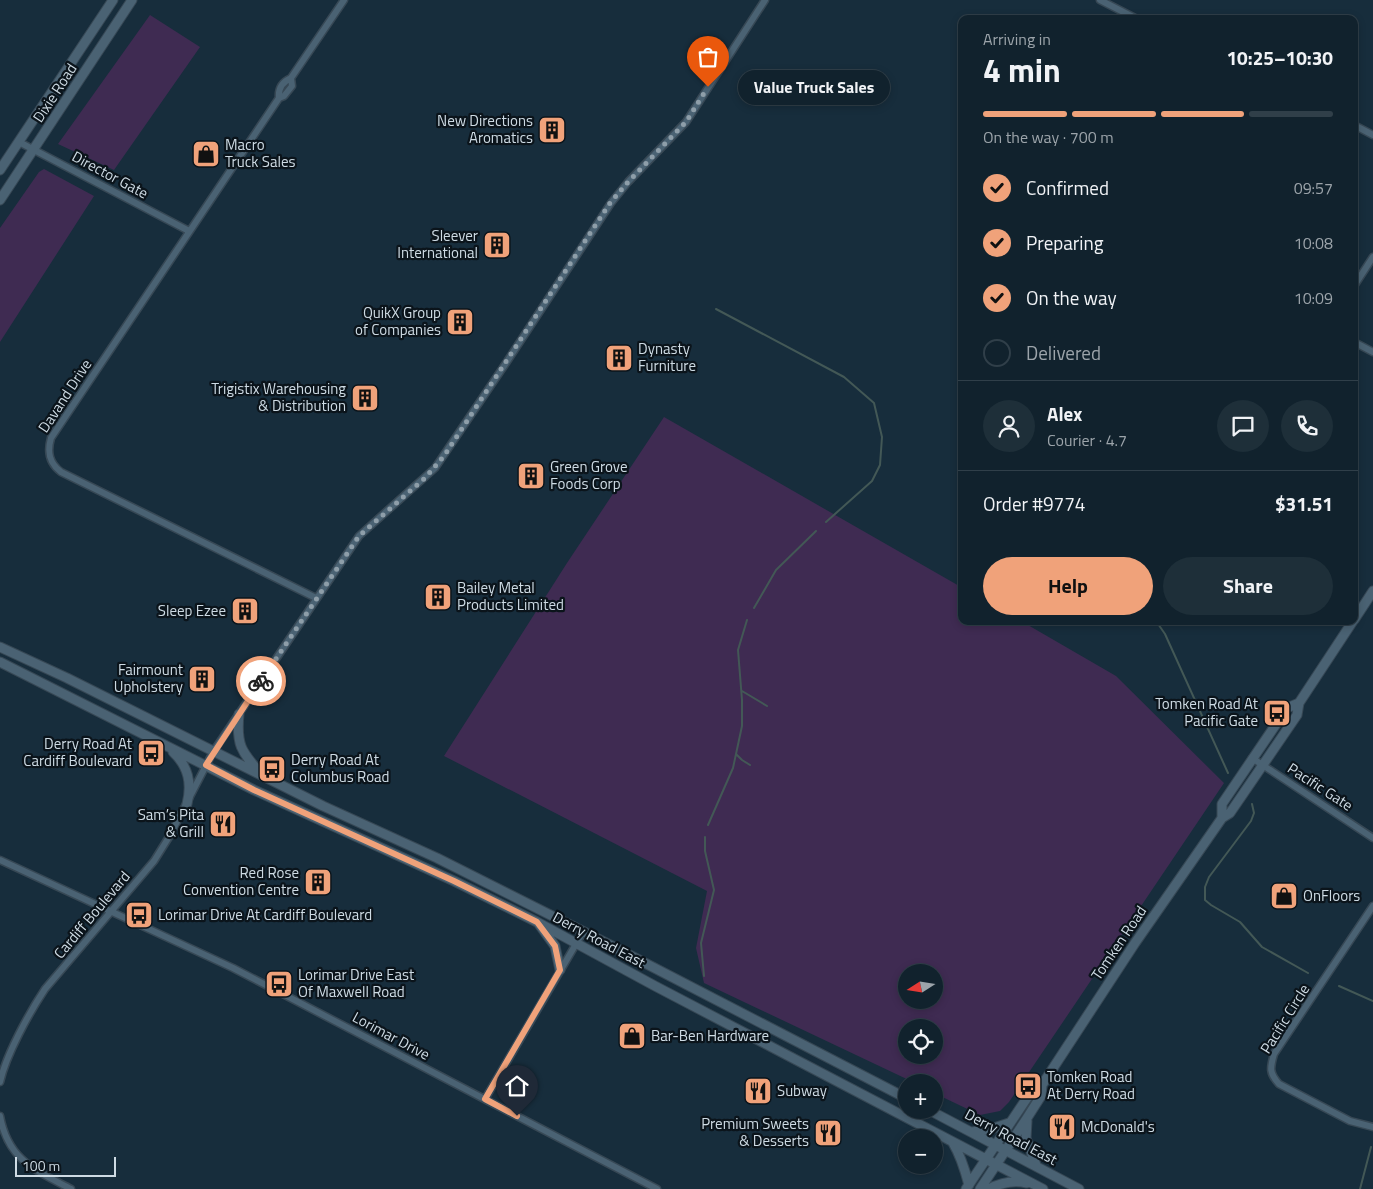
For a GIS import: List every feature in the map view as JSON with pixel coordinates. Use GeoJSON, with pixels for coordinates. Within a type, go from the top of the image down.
{"type":"FeatureCollection","features":[{"type":"Feature","properties":{"kind":"main road","name":"Dixie Road"},"geometry":{"type":"LineString","coordinates":[[0,170],[114,0]]}},
{"type":"Feature","properties":{"kind":"main road","name":"Dixie Road"},"geometry":{"type":"LineString","coordinates":[[0,200],[132,0]]}},
{"type":"Feature","properties":{"kind":"main road","name":"Tomken Road"},"geometry":{"type":"LineString","coordinates":[[1358,614],[1373,591]]}},
{"type":"Feature","properties":{"kind":"main road","name":"Tomken Road"},"geometry":{"type":"LineString","coordinates":[[980,1189],[1041,1096],[1042,1085],[1135,943],[1222,818],[1230,813],[1297,715],[1299,702],[1350,625]]}},
{"type":"Feature","properties":{"kind":"main road","name":"Derry Road East"},"geometry":{"type":"LineString","coordinates":[[0,647],[67,678],[264,778],[437,858],[898,1094]]}},
{"type":"Feature","properties":{"kind":"main road","name":"Derry Road East"},"geometry":{"type":"LineString","coordinates":[[0,662],[254,790],[462,885],[537,922],[1040,1187]]}},
{"type":"Feature","properties":{"kind":"main road","name":"Tomken Road"},"geometry":{"type":"LineString","coordinates":[[1222,818],[1222,804],[1252,758],[1287,708],[1299,702]]}},
{"type":"Feature","properties":{"kind":"main road"},"geometry":{"type":"LineString","coordinates":[[240,714],[238,733],[241,748],[264,778]]}},
{"type":"Feature","properties":{"kind":"main road"},"geometry":{"type":"LineString","coordinates":[[165,746],[180,759],[188,774],[190,790],[187,804]]}},
{"type":"Feature","properties":{"kind":"main road"},"geometry":{"type":"LineString","coordinates":[[537,922],[555,946],[560,970]]}},
{"type":"Feature","properties":{"kind":"main road","name":"Tomken Road"},"geometry":{"type":"LineString","coordinates":[[967,1187],[1033,1089],[1042,1085]]}},
{"type":"Feature","properties":{"kind":"main road","name":"Derry Road East"},"geometry":{"type":"LineString","coordinates":[[943,1117],[1079,1189]]}},
{"type":"Feature","properties":{"kind":"main road"},"geometry":{"type":"LineString","coordinates":[[1027,1118],[1026,1138],[1036,1165]]}},
{"type":"Feature","properties":{"kind":"main road"},"geometry":{"type":"LineString","coordinates":[[972,1132],[1009,1123]]}},
{"type":"Feature","properties":{"kind":"main road"},"geometry":{"type":"LineString","coordinates":[[952,1142],[964,1166],[967,1187]]}},
{"type":"Feature","properties":{"kind":"main road"},"geometry":{"type":"LineString","coordinates":[[989,1189],[1005,1182],[1018,1181],[1040,1187]]}},
{"type":"Feature","properties":{"kind":"street","name":"Davand Drive"},"geometry":{"type":"LineString","coordinates":[[316,598],[61,472],[50,458],[49,445],[51,438],[278,98],[278,90],[284,81],[291,78],[344,0]]}},
{"type":"Feature","properties":{"kind":"street","name":"Cardiff Boulevard"},"geometry":{"type":"LineString","coordinates":[[0,1082],[6,1061],[45,989],[154,861],[187,804],[213,752],[359,536],[435,468],[610,203],[686,122],[765,0]]}},
{"type":"Feature","properties":{"kind":"street"},"geometry":{"type":"LineString","coordinates":[[1100,0],[1129,15]]}},
{"type":"Feature","properties":{"kind":"street"},"geometry":{"type":"LineString","coordinates":[[1358,128],[1373,135]]}},
{"type":"Feature","properties":{"kind":"street","name":"Director Gate"},"geometry":{"type":"LineString","coordinates":[[19,142],[189,231]]}},
{"type":"Feature","properties":{"kind":"street"},"geometry":{"type":"LineString","coordinates":[[1358,280],[1373,257]]}},
{"type":"Feature","properties":{"kind":"street"},"geometry":{"type":"LineString","coordinates":[[1358,344],[1373,352]]}},
{"type":"Feature","properties":{"kind":"street","name":"Pacific Gate"},"geometry":{"type":"LineString","coordinates":[[1252,758],[1334,810],[1373,838]]}},
{"type":"Feature","properties":{"kind":"street","name":"Lorimar Drive"},"geometry":{"type":"LineString","coordinates":[[0,860],[233,968],[657,1189]]}},
{"type":"Feature","properties":{"kind":"street","name":"Pacific Circle"},"geometry":{"type":"LineString","coordinates":[[1373,906],[1274,1054],[1270,1066],[1272,1077],[1279,1084],[1350,1121],[1373,1127]]}},
{"type":"Feature","properties":{"kind":"street"},"geometry":{"type":"LineString","coordinates":[[485,1099],[583,932]]}},
{"type":"Feature","properties":{"kind":"street"},"geometry":{"type":"LineString","coordinates":[[0,1116],[6,1138],[22,1161],[71,1189]]}},
{"type":"Feature","properties":{"kind":"shaded area"},"geometry":{"type":"Polygon","coordinates":[[[150,15],[200,47],[114,170],[58,144],[150,15]]]}},
{"type":"Feature","properties":{"kind":"shaded area"},"geometry":{"type":"Polygon","coordinates":[[[44,169],[94,196],[0,342],[0,228],[39,172],[44,169]]]}},
{"type":"Feature","properties":{"kind":"shaded area"},"geometry":{"type":"Polygon","coordinates":[[[664,417],[958,585],[958,625],[1028,625],[1116,676],[1224,783],[1009,1102],[1000,1111],[980,1115],[943,1097],[943,1074],[898,1075],[704,983],[696,948],[707,891],[444,756],[567,563],[664,417]]]}},
{"type":"Feature","properties":{"kind":"waterway"},"geometry":{"type":"LineString","coordinates":[[716,309],[844,377],[874,403],[882,437],[880,465],[872,481],[826,522]]}},
{"type":"Feature","properties":{"kind":"waterway"},"geometry":{"type":"LineString","coordinates":[[754,608],[776,570],[816,531]]}},
{"type":"Feature","properties":{"kind":"waterway"},"geometry":{"type":"LineString","coordinates":[[708,825],[733,768],[742,726],[738,650],[747,620]]}},
{"type":"Feature","properties":{"kind":"waterway"},"geometry":{"type":"LineString","coordinates":[[1159,625],[1165,634],[1228,773]]}},
{"type":"Feature","properties":{"kind":"waterway"},"geometry":{"type":"LineString","coordinates":[[742,691],[767,706]]}},
{"type":"Feature","properties":{"kind":"waterway"},"geometry":{"type":"LineString","coordinates":[[736,754],[750,765]]}},
{"type":"Feature","properties":{"kind":"waterway"},"geometry":{"type":"LineString","coordinates":[[1252,804],[1254,813],[1251,821],[1209,877],[1205,887],[1205,900],[1240,922],[1262,947],[1308,973]]}},
{"type":"Feature","properties":{"kind":"waterway"},"geometry":{"type":"LineString","coordinates":[[704,976],[701,943],[714,890],[705,851],[705,837]]}},
{"type":"Feature","properties":{"kind":"waterway"},"geometry":{"type":"LineString","coordinates":[[1339,986],[1373,1001]]}},
{"type":"Feature","properties":{"kind":"waterway"},"geometry":{"type":"LineString","coordinates":[[1360,1189],[1371,1147]]}},
{"type":"Feature","properties":{"kind":"way so far"},"geometry":{"type":"LineString","coordinates":[[261,681],[359,536],[435,468],[610,203],[686,122],[708,87]]}},
{"type":"Feature","properties":{"kind":"place","name":"Value Truck Sales"},"geometry":{"type":"Point","coordinates":[708,87]}},
{"type":"Feature","properties":{"kind":"place","name":"New Directions Aromatics"},"geometry":{"type":"Point","coordinates":[552,130]}},
{"type":"Feature","properties":{"kind":"place","name":"Macro Truck Sales"},"geometry":{"type":"Point","coordinates":[206,154]}},
{"type":"Feature","properties":{"kind":"place","name":"Sleever International"},"geometry":{"type":"Point","coordinates":[497,245]}},
{"type":"Feature","properties":{"kind":"place","name":"QuikX Group of Companies"},"geometry":{"type":"Point","coordinates":[460,322]}},
{"type":"Feature","properties":{"kind":"place","name":"Dynasty Furniture"},"geometry":{"type":"Point","coordinates":[619,358]}},
{"type":"Feature","properties":{"kind":"place","name":"Trigistix Warehousing & Distribution"},"geometry":{"type":"Point","coordinates":[365,398]}},
{"type":"Feature","properties":{"kind":"place","name":"Green Grove Foods Corp"},"geometry":{"type":"Point","coordinates":[531,476]}},
{"type":"Feature","properties":{"kind":"place","name":"Bailey Metal Products Limited"},"geometry":{"type":"Point","coordinates":[438,597]}},
{"type":"Feature","properties":{"kind":"place","name":"Sleep Ezee"},"geometry":{"type":"Point","coordinates":[245,611]}},
{"type":"Feature","properties":{"kind":"place","name":"Fairmount Upholstery"},"geometry":{"type":"Point","coordinates":[202,679]}},
{"type":"Feature","properties":{"kind":"place","name":"Tomken Road At Pacific Gate"},"geometry":{"type":"Point","coordinates":[1277,713]}},
{"type":"Feature","properties":{"kind":"place","name":"Derry Road At Cardiff Boulevard"},"geometry":{"type":"Point","coordinates":[151,753]}},
{"type":"Feature","properties":{"kind":"place","name":"Derry Road At Columbus Road"},"geometry":{"type":"Point","coordinates":[272,769]}},
{"type":"Feature","properties":{"kind":"place","name":"Sam’s Pita & Grill"},"geometry":{"type":"Point","coordinates":[223,824]}},
{"type":"Feature","properties":{"kind":"place","name":"Red Rose Convention Centre"},"geometry":{"type":"Point","coordinates":[318,882]}},
{"type":"Feature","properties":{"kind":"place","name":"OnFloors"},"geometry":{"type":"Point","coordinates":[1284,896]}},
{"type":"Feature","properties":{"kind":"place","name":"Lorimar Drive At Cardiff Boulevard"},"geometry":{"type":"Point","coordinates":[139,915]}},
{"type":"Feature","properties":{"kind":"place","name":"Lorimar Drive East Of Maxwell Road"},"geometry":{"type":"Point","coordinates":[279,984]}},
{"type":"Feature","properties":{"kind":"place","name":"Bar-Ben Hardware"},"geometry":{"type":"Point","coordinates":[632,1036]}},
{"type":"Feature","properties":{"kind":"place","name":"Tomken Road At Derry Road"},"geometry":{"type":"Point","coordinates":[1028,1086]}},
{"type":"Feature","properties":{"kind":"place","name":"Subway"},"geometry":{"type":"Point","coordinates":[758,1091]}},
{"type":"Feature","properties":{"kind":"place","name":"McDonald's"},"geometry":{"type":"Point","coordinates":[1062,1127]}},
{"type":"Feature","properties":{"kind":"place","name":"Premium Sweets & Desserts"},"geometry":{"type":"Point","coordinates":[828,1133]}},
{"type":"Feature","properties":{"kind":"route"},"geometry":{"type":"LineString","coordinates":[[261,681],[206,765],[254,790],[454,881],[537,922],[555,946],[560,970],[485,1099],[517,1116]]}}]}
